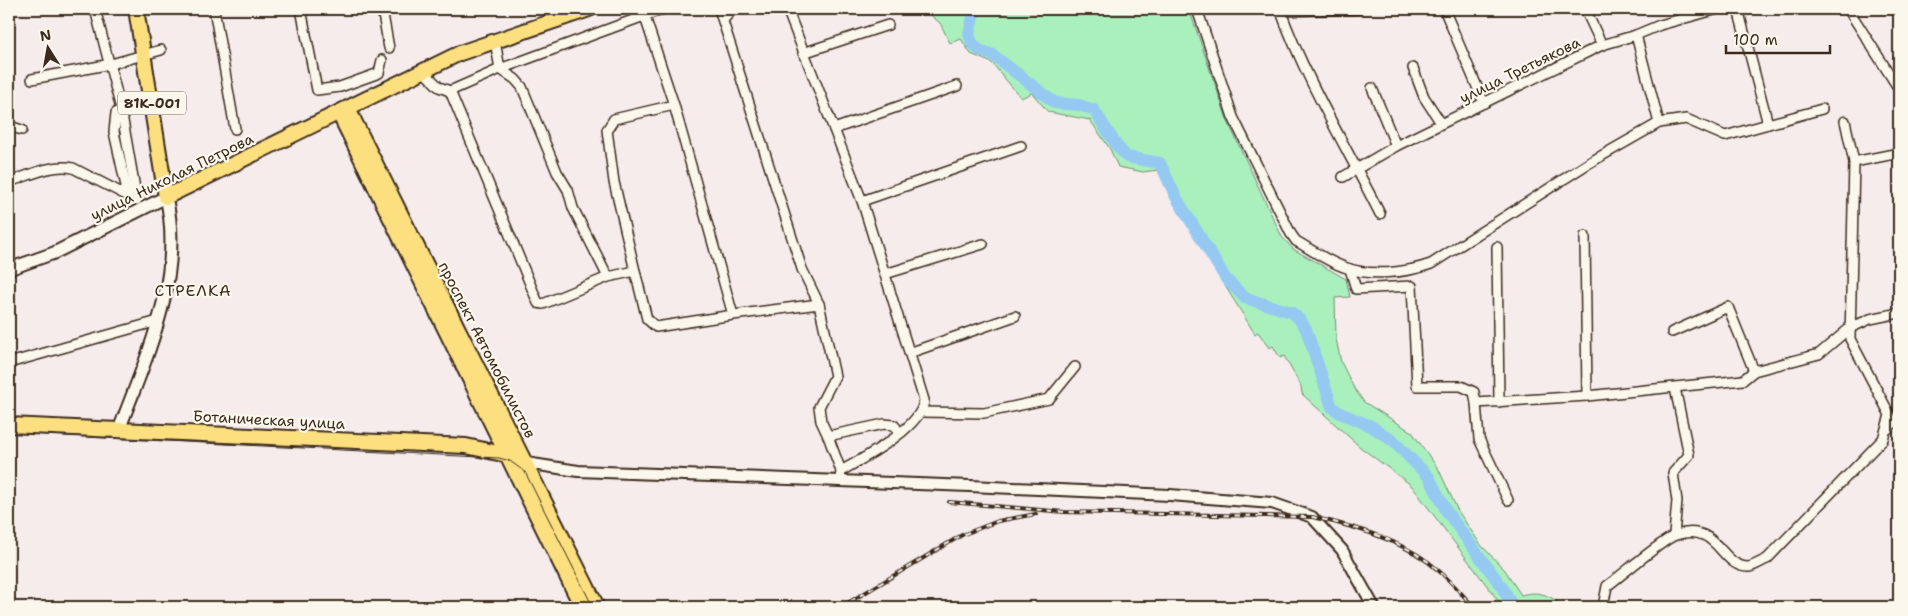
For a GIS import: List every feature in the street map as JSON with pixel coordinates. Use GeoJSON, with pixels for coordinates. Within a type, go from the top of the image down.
{"type":"FeatureCollection","features":[{"type":"Feature","properties":{"kind":"main road","name":"81К-001"},"geometry":{"type":"LineString","coordinates":[[136,9],[166,197]]}},
{"type":"Feature","properties":{"kind":"main road","name":"улица Николая Петрова"},"geometry":{"type":"LineString","coordinates":[[9,269],[54,253],[343,111],[422,70],[495,40],[589,9]]}},
{"type":"Feature","properties":{"kind":"main road","name":"проспект Автомобилистов"},"geometry":{"type":"LineString","coordinates":[[343,111],[582,607]]}},
{"type":"Feature","properties":{"kind":"main road","name":"проспект Автомобилистов"},"geometry":{"type":"LineString","coordinates":[[343,111],[526,463],[597,607]]}},
{"type":"Feature","properties":{"kind":"main road"},"geometry":{"type":"LineString","coordinates":[[119,430],[158,321],[169,267],[172,237],[166,197]]}},
{"type":"Feature","properties":{"kind":"main road","name":"Ботаническая улица"},"geometry":{"type":"LineString","coordinates":[[9,426],[466,446],[507,454],[526,463]]}},
{"type":"Feature","properties":{"kind":"street"},"geometry":{"type":"LineString","coordinates":[[95,9],[111,64],[121,109],[132,196]]}},
{"type":"Feature","properties":{"kind":"street"},"geometry":{"type":"LineString","coordinates":[[214,9],[235,129]]}},
{"type":"Feature","properties":{"kind":"street"},"geometry":{"type":"LineString","coordinates":[[301,9],[315,88],[320,90],[340,87],[379,73],[382,60]]}},
{"type":"Feature","properties":{"kind":"street"},"geometry":{"type":"LineString","coordinates":[[382,9],[389,48]]}},
{"type":"Feature","properties":{"kind":"street"},"geometry":{"type":"LineString","coordinates":[[450,91],[500,69],[644,14],[663,9]]}},
{"type":"Feature","properties":{"kind":"street"},"geometry":{"type":"LineString","coordinates":[[719,9],[724,19],[802,269],[819,304],[834,376],[819,407],[821,421],[828,436],[840,476]]}},
{"type":"Feature","properties":{"kind":"street"},"geometry":{"type":"LineString","coordinates":[[724,19],[733,9]]}},
{"type":"Feature","properties":{"kind":"street"},"geometry":{"type":"LineString","coordinates":[[787,9],[862,201],[924,400],[921,412],[900,432],[840,476]]}},
{"type":"Feature","properties":{"kind":"street"},"geometry":{"type":"LineString","coordinates":[[1197,9],[1233,117],[1291,234],[1296,241],[1350,269],[1390,273],[1408,272],[1431,264],[1589,163],[1659,123],[1686,119],[1725,136],[1822,109]]}},
{"type":"Feature","properties":{"kind":"street"},"geometry":{"type":"LineString","coordinates":[[1358,9],[1280,10],[1286,28],[1314,88],[1380,214]]}},
{"type":"Feature","properties":{"kind":"street"},"geometry":{"type":"LineString","coordinates":[[1444,9],[1484,103]]}},
{"type":"Feature","properties":{"kind":"street"},"geometry":{"type":"LineString","coordinates":[[1585,9],[1602,44]]}},
{"type":"Feature","properties":{"kind":"street","name":"улица Третьякова"},"geometry":{"type":"LineString","coordinates":[[1343,177],[1396,146],[1602,44],[1718,9]]}},
{"type":"Feature","properties":{"kind":"street"},"geometry":{"type":"LineString","coordinates":[[1738,9],[1768,124]]}},
{"type":"Feature","properties":{"kind":"street"},"geometry":{"type":"LineString","coordinates":[[1848,9],[1899,89]]}},
{"type":"Feature","properties":{"kind":"street"},"geometry":{"type":"LineString","coordinates":[[644,14],[674,105],[733,315]]}},
{"type":"Feature","properties":{"kind":"street"},"geometry":{"type":"LineString","coordinates":[[803,53],[888,26]]}},
{"type":"Feature","properties":{"kind":"street"},"geometry":{"type":"LineString","coordinates":[[1636,35],[1659,123]]}},
{"type":"Feature","properties":{"kind":"street"},"geometry":{"type":"LineString","coordinates":[[495,40],[500,69],[522,87],[557,172],[568,190],[573,208],[608,278]]}},
{"type":"Feature","properties":{"kind":"street"},"geometry":{"type":"LineString","coordinates":[[32,79],[111,64],[161,50]]}},
{"type":"Feature","properties":{"kind":"street"},"geometry":{"type":"LineString","coordinates":[[1413,68],[1424,96],[1441,124]]}},
{"type":"Feature","properties":{"kind":"street"},"geometry":{"type":"LineString","coordinates":[[422,70],[439,88],[445,88],[450,91],[538,303],[543,304],[608,278],[635,271]]}},
{"type":"Feature","properties":{"kind":"street"},"geometry":{"type":"LineString","coordinates":[[834,129],[957,86]]}},
{"type":"Feature","properties":{"kind":"street"},"geometry":{"type":"LineString","coordinates":[[1372,88],[1396,146]]}},
{"type":"Feature","properties":{"kind":"street"},"geometry":{"type":"LineString","coordinates":[[674,105],[614,119],[608,130],[614,182],[647,319],[656,327],[819,304]]}},
{"type":"Feature","properties":{"kind":"street"},"geometry":{"type":"LineString","coordinates":[[121,109],[116,113],[114,132],[132,196],[140,210]]}},
{"type":"Feature","properties":{"kind":"street"},"geometry":{"type":"LineString","coordinates":[[1603,607],[1607,586],[1674,535],[1693,532],[1709,537],[1735,563],[1749,567],[1767,559],[1883,439],[1890,415],[1850,339],[1854,162],[1845,122]]}},
{"type":"Feature","properties":{"kind":"street"},"geometry":{"type":"LineString","coordinates":[[9,126],[22,130]]}},
{"type":"Feature","properties":{"kind":"street"},"geometry":{"type":"LineString","coordinates":[[862,201],[1020,146]]}},
{"type":"Feature","properties":{"kind":"street"},"geometry":{"type":"LineString","coordinates":[[1854,162],[1899,153]]}},
{"type":"Feature","properties":{"kind":"street"},"geometry":{"type":"LineString","coordinates":[[9,182],[55,168],[65,167],[132,196]]}},
{"type":"Feature","properties":{"kind":"street"},"geometry":{"type":"LineString","coordinates":[[1585,236],[1587,396]]}},
{"type":"Feature","properties":{"kind":"street"},"geometry":{"type":"LineString","coordinates":[[885,274],[984,244]]}},
{"type":"Feature","properties":{"kind":"street"},"geometry":{"type":"LineString","coordinates":[[1498,247],[1499,402]]}},
{"type":"Feature","properties":{"kind":"street"},"geometry":{"type":"LineString","coordinates":[[1350,269],[1356,289],[1412,286],[1417,386],[1461,386],[1474,392],[1479,439],[1508,500]]}},
{"type":"Feature","properties":{"kind":"street"},"geometry":{"type":"LineString","coordinates":[[1672,332],[1728,307],[1754,371]]}},
{"type":"Feature","properties":{"kind":"street"},"geometry":{"type":"LineString","coordinates":[[1476,403],[1587,396],[1743,380],[1754,371],[1819,354],[1850,328],[1870,318],[1899,313]]}},
{"type":"Feature","properties":{"kind":"street"},"geometry":{"type":"LineString","coordinates":[[909,353],[1015,316]]}},
{"type":"Feature","properties":{"kind":"street"},"geometry":{"type":"LineString","coordinates":[[9,363],[158,321]]}},
{"type":"Feature","properties":{"kind":"street"},"geometry":{"type":"LineString","coordinates":[[921,412],[984,413],[1049,399],[1075,368]]}},
{"type":"Feature","properties":{"kind":"street"},"geometry":{"type":"LineString","coordinates":[[1674,535],[1677,501],[1673,473],[1688,455],[1675,388]]}},
{"type":"Feature","properties":{"kind":"street"},"geometry":{"type":"LineString","coordinates":[[1886,431],[1899,417]]}},
{"type":"Feature","properties":{"kind":"street"},"geometry":{"type":"LineString","coordinates":[[828,436],[884,424],[894,425],[900,432]]}},
{"type":"Feature","properties":{"kind":"street"},"geometry":{"type":"LineString","coordinates":[[526,463],[578,471],[840,476],[1170,495],[1272,503],[1312,517],[1342,550],[1374,607]]}},
{"type":"Feature","properties":{"kind":"green space"},"geometry":{"type":"Polygon","coordinates":[[[923,9],[1189,9],[1228,122],[1282,237],[1293,249],[1346,279],[1350,297],[1335,298],[1336,339],[1341,362],[1354,388],[1364,402],[1412,432],[1439,470],[1458,511],[1481,545],[1505,570],[1521,595],[1539,593],[1554,599],[1565,607],[1503,607],[1411,485],[1360,447],[1302,394],[1301,386],[1284,356],[1280,358],[1273,346],[1269,348],[1258,332],[1255,334],[1189,228],[1158,170],[1143,172],[1118,167],[1110,149],[1090,120],[1048,112],[1032,93],[1021,98],[992,63],[971,54],[961,39],[950,43],[940,23],[923,9]]]}},
{"type":"Feature","properties":{"kind":"waterway"},"geometry":{"type":"LineString","coordinates":[[975,9],[969,34],[972,43],[979,50],[993,55],[1055,103],[1079,105],[1094,110],[1117,146],[1127,157],[1160,163],[1176,197],[1226,279],[1245,298],[1291,312],[1299,319],[1306,329],[1332,407],[1340,413],[1371,426],[1393,441],[1429,477],[1447,512],[1502,587],[1513,607]]}},
{"type":"Feature","properties":{"kind":"tram line"},"geometry":{"type":"LineString","coordinates":[[9,433],[499,458],[510,461],[525,472],[593,607]]}},
{"type":"Feature","properties":{"kind":"railway"},"geometry":{"type":"LineString","coordinates":[[949,502],[1064,512],[1312,517],[1362,530],[1412,551],[1444,575],[1474,607]]}},
{"type":"Feature","properties":{"kind":"railway"},"geometry":{"type":"LineString","coordinates":[[841,607],[962,535],[998,521],[1036,514]]}},
{"type":"Feature","properties":{"kind":"district","name":"СТРЕЛКА"},"geometry":{"type":"Point","coordinates":[193,290]}}]}
